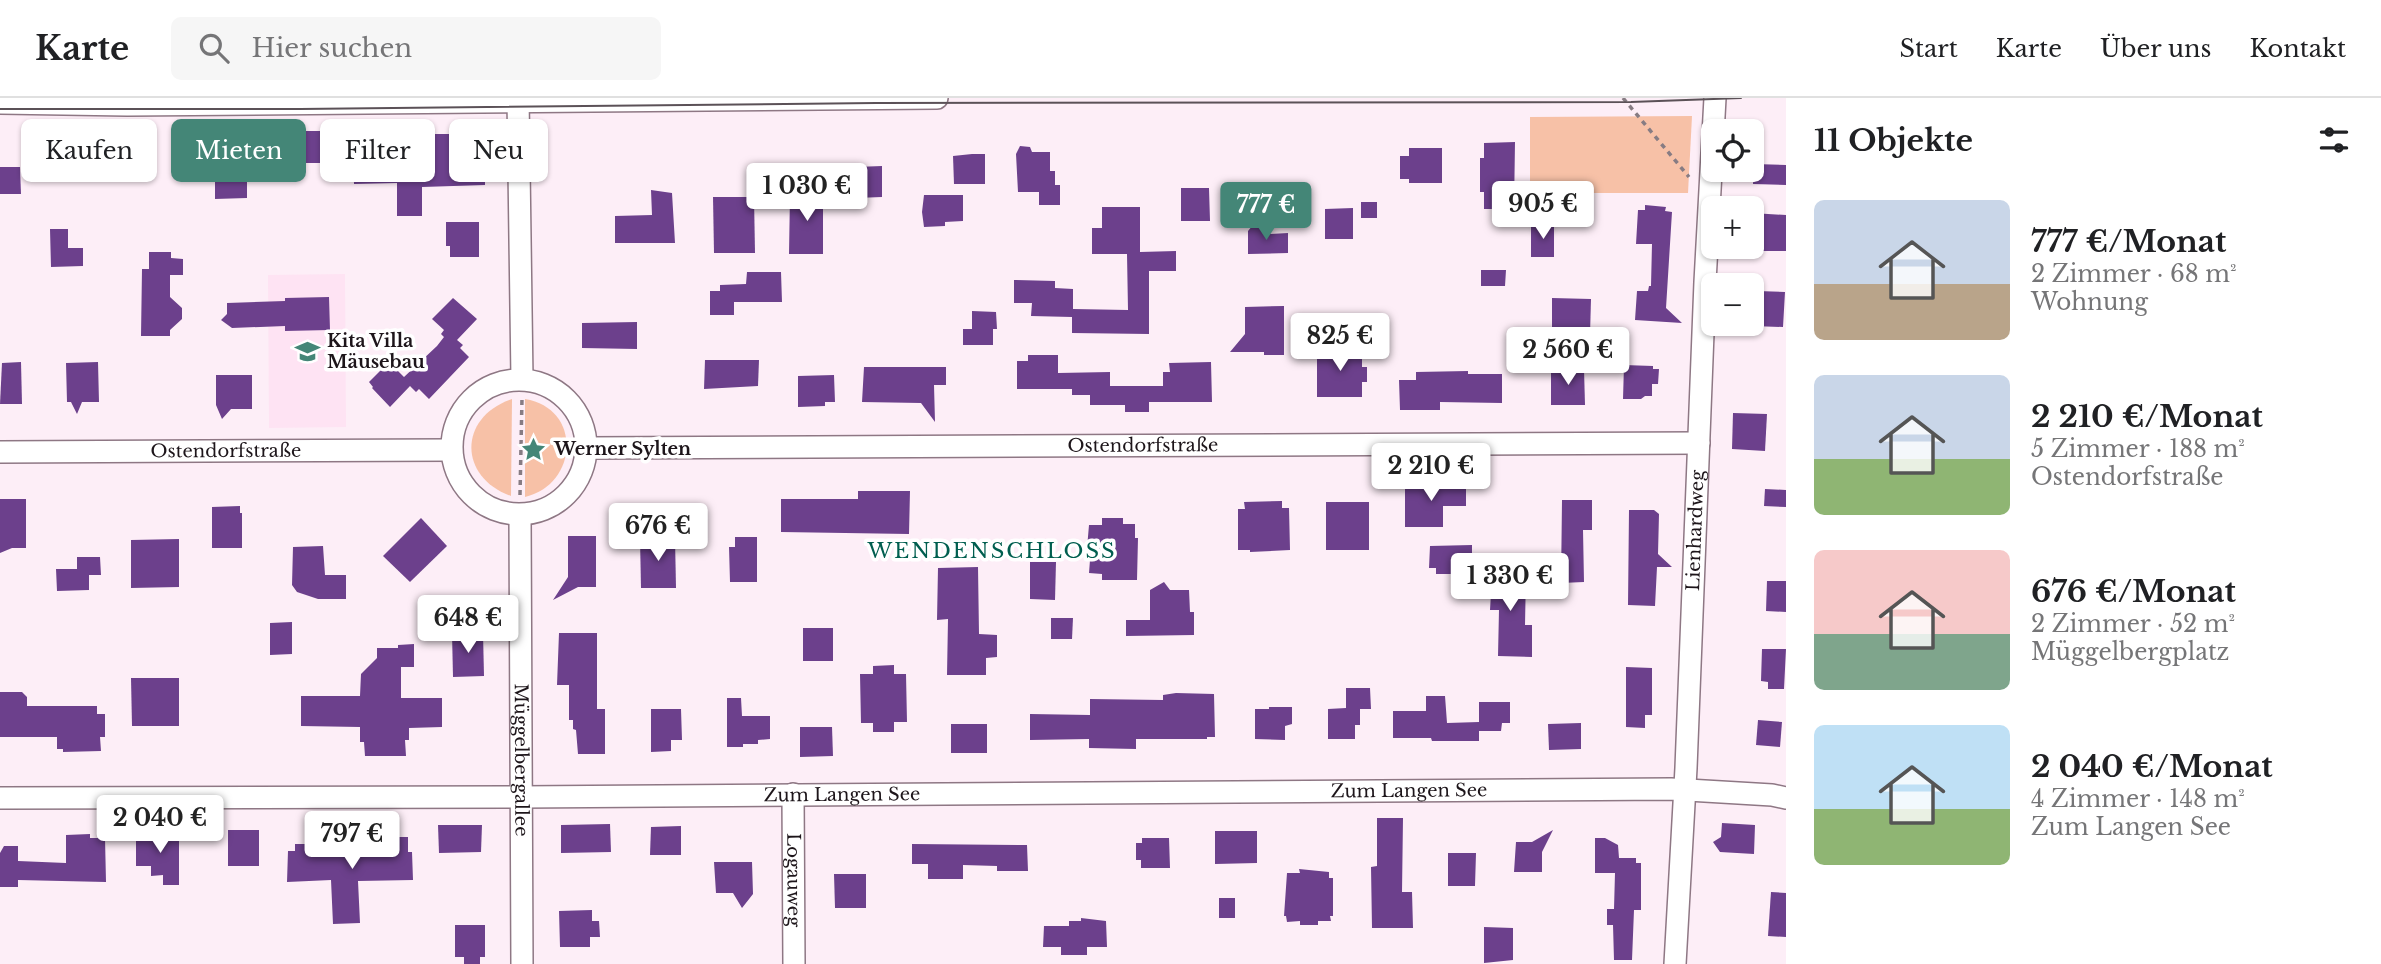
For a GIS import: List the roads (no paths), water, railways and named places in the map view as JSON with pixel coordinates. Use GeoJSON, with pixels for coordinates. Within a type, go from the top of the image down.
{"type":"FeatureCollection","features":[{"type":"Feature","properties":{"kind":"street"},"geometry":{"type":"LineString","coordinates":[[0,103],[127,105],[518,99],[937,98]]}},
{"type":"Feature","properties":{"kind":"street","name":"Lienhardweg"},"geometry":{"type":"LineString","coordinates":[[1675,964],[1715,98]]}},
{"type":"Feature","properties":{"kind":"street"},"geometry":{"type":"LineString","coordinates":[[518,99],[522,379]]}},
{"type":"Feature","properties":{"kind":"street"},"geometry":{"type":"LineString","coordinates":[[522,379],[542,383],[568,401],[584,427],[587,448],[578,481],[567,495],[538,512],[520,515],[492,509],[467,491],[459,479],[451,450],[453,431],[460,414],[471,399],[495,384],[522,379]]}},
{"type":"Feature","properties":{"kind":"street","name":"Ostendorfstraße"},"geometry":{"type":"LineString","coordinates":[[587,448],[1699,443]]}},
{"type":"Feature","properties":{"kind":"street","name":"Ostendorfstraße"},"geometry":{"type":"LineString","coordinates":[[0,452],[451,450]]}},
{"type":"Feature","properties":{"kind":"street","name":"Müggelbergallee"},"geometry":{"type":"LineString","coordinates":[[520,515],[522,964]]}},
{"type":"Feature","properties":{"kind":"street","name":"Zum Langen See"},"geometry":{"type":"LineString","coordinates":[[0,798],[1685,789],[1786,798]]}},
{"type":"Feature","properties":{"kind":"street","name":"Logauweg"},"geometry":{"type":"LineString","coordinates":[[793,794],[794,964]]}},
{"type":"Feature","properties":{"kind":"tram line"},"geometry":{"type":"LineString","coordinates":[[0,109],[876,103],[1631,102],[1741,98]]}},
{"type":"Feature","properties":{"kind":"place","name":"Kita Villa Mäusebau"},"geometry":{"type":"Point","coordinates":[307,351]}},
{"type":"Feature","properties":{"kind":"place","name":"Werner Sylten"},"geometry":{"type":"Point","coordinates":[534,449]}},
{"type":"Feature","properties":{"kind":"district","name":"WENDENSCHLOSS"},"geometry":{"type":"Point","coordinates":[992,551]}}]}
